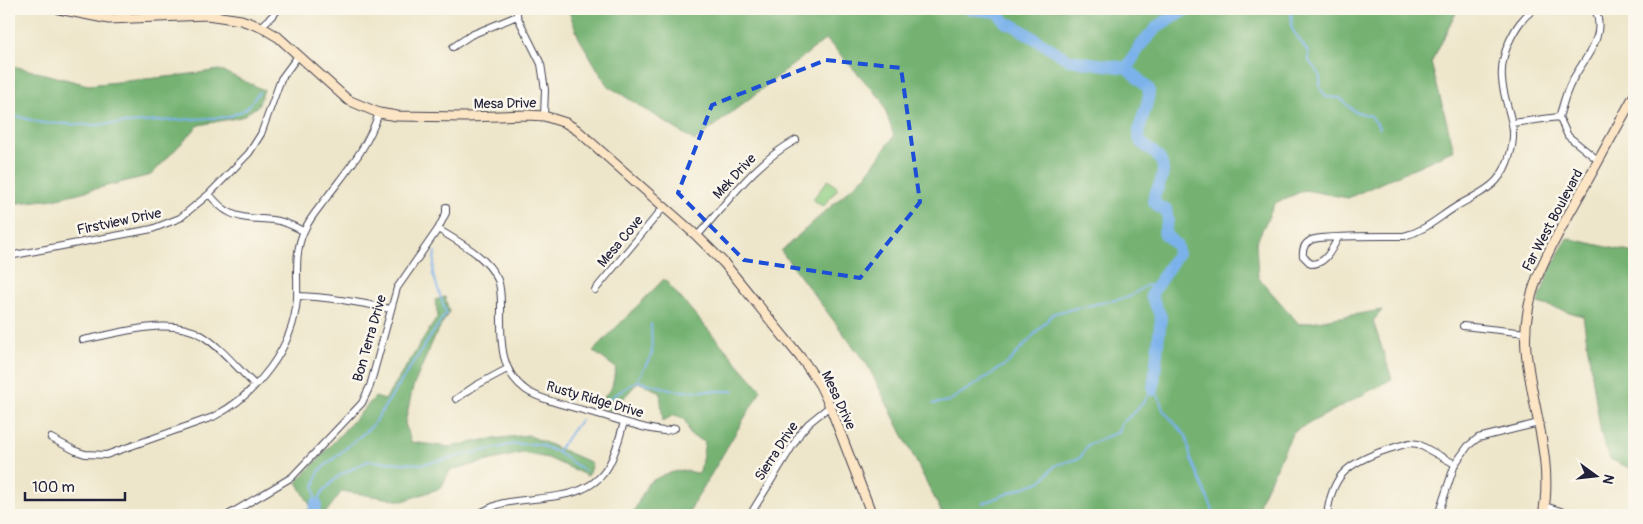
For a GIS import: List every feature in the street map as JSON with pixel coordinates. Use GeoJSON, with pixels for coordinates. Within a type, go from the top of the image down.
{"type":"FeatureCollection","features":[{"type":"Feature","properties":{"kind":"street","name":"Mesa Drive"},"geometry":{"type":"LineString","coordinates":[[63,9],[109,19],[188,12],[241,20],[261,27],[278,37],[348,100],[379,113],[439,117],[528,115],[544,116],[566,123],[577,130],[663,208],[697,236],[724,263],[799,356],[820,385],[830,406],[872,515]]}},
{"type":"Feature","properties":{"kind":"street"},"geometry":{"type":"LineString","coordinates":[[261,27],[279,9]]}},
{"type":"Feature","properties":{"kind":"street"},"geometry":{"type":"LineString","coordinates":[[1338,238],[1323,262],[1311,264],[1303,256],[1302,251],[1309,240],[1316,238],[1404,236],[1414,234],[1489,188],[1503,172],[1514,134],[1502,80],[1504,60],[1516,26],[1521,19],[1534,9]]}},
{"type":"Feature","properties":{"kind":"street"},"geometry":{"type":"LineString","coordinates":[[1595,9],[1599,16],[1598,37],[1570,84],[1559,117],[1568,136],[1598,161]]}},
{"type":"Feature","properties":{"kind":"street"},"geometry":{"type":"LineString","coordinates":[[453,47],[471,35],[517,12],[541,64],[545,90],[544,116]]}},
{"type":"Feature","properties":{"kind":"street","name":"Firstview Drive"},"geometry":{"type":"LineString","coordinates":[[9,256],[162,226],[180,218],[209,194],[249,153],[262,134],[281,79],[298,56]]}},
{"type":"Feature","properties":{"kind":"street","name":"Far West Boulevard"},"geometry":{"type":"LineString","coordinates":[[1544,511],[1545,464],[1526,350],[1526,333],[1531,295],[1539,271],[1634,96]]}},
{"type":"Feature","properties":{"kind":"street"},"geometry":{"type":"LineString","coordinates":[[51,438],[86,454],[115,452],[213,417],[239,400],[255,385],[275,362],[287,341],[296,311],[298,247],[303,231],[364,148],[373,131],[379,113]]}},
{"type":"Feature","properties":{"kind":"street"},"geometry":{"type":"LineString","coordinates":[[1512,123],[1559,117]]}},
{"type":"Feature","properties":{"kind":"street","name":"Mek Drive"},"geometry":{"type":"LineString","coordinates":[[697,236],[763,162],[779,149],[796,140]]}},
{"type":"Feature","properties":{"kind":"street"},"geometry":{"type":"LineString","coordinates":[[209,194],[225,210],[236,215],[251,219],[275,220],[287,223],[303,231]]}},
{"type":"Feature","properties":{"kind":"street","name":"Bon Terra Drive"},"geometry":{"type":"LineString","coordinates":[[228,515],[292,477],[362,403],[370,386],[397,288],[438,229],[446,213],[446,207]]}},
{"type":"Feature","properties":{"kind":"street","name":"Mesa Cove"},"geometry":{"type":"LineString","coordinates":[[595,290],[663,208]]}},
{"type":"Feature","properties":{"kind":"street","name":"Rusty Ridge Drive"},"geometry":{"type":"LineString","coordinates":[[438,229],[481,257],[491,268],[498,282],[501,296],[502,348],[507,369],[528,392],[624,422],[666,432],[675,428]]}},
{"type":"Feature","properties":{"kind":"street"},"geometry":{"type":"LineString","coordinates":[[297,296],[334,298],[390,309]]}},
{"type":"Feature","properties":{"kind":"street"},"geometry":{"type":"LineString","coordinates":[[83,340],[158,326],[181,327],[202,336],[255,385]]}},
{"type":"Feature","properties":{"kind":"street"},"geometry":{"type":"LineString","coordinates":[[1463,326],[1526,333]]}},
{"type":"Feature","properties":{"kind":"street"},"geometry":{"type":"LineString","coordinates":[[456,399],[475,386],[507,369]]}},
{"type":"Feature","properties":{"kind":"street","name":"Sierra Drive"},"geometry":{"type":"LineString","coordinates":[[750,515],[801,432],[830,406]]}},
{"type":"Feature","properties":{"kind":"street"},"geometry":{"type":"LineString","coordinates":[[476,515],[501,504],[568,495],[586,488],[596,481],[608,467],[624,422]]}},
{"type":"Feature","properties":{"kind":"street"},"geometry":{"type":"LineString","coordinates":[[1438,515],[1455,464],[1468,446],[1478,438],[1539,423]]}},
{"type":"Feature","properties":{"kind":"street"},"geometry":{"type":"LineString","coordinates":[[1327,515],[1329,501],[1342,475],[1363,458],[1410,443],[1418,444],[1455,464]]}},
{"type":"Feature","properties":{"kind":"street"},"geometry":{"type":"LineString","coordinates":[[1544,511],[1573,515]]}},
{"type":"Feature","properties":{"kind":"highlighted area"},"geometry":{"type":"Polygon","coordinates":[[[826,60],[901,68],[920,202],[860,278],[744,260],[678,193],[712,105],[826,60]]]}},
{"type":"Feature","properties":{"kind":"green space"},"geometry":{"type":"Polygon","coordinates":[[[568,9],[1458,9],[1431,63],[1454,150],[1348,198],[1305,190],[1275,203],[1256,243],[1258,277],[1299,324],[1382,310],[1373,321],[1392,379],[1293,432],[1261,499],[1257,515],[943,515],[868,366],[781,251],[866,175],[894,136],[882,100],[826,39],[695,141],[607,85],[579,38],[568,9]]]}},
{"type":"Feature","properties":{"kind":"green space"},"geometry":{"type":"Polygon","coordinates":[[[9,65],[88,85],[220,70],[264,90],[258,106],[241,117],[199,125],[151,175],[54,199],[9,204],[9,65]]]}},
{"type":"Feature","properties":{"kind":"green space"},"geometry":{"type":"Polygon","coordinates":[[[828,180],[838,188],[823,207],[813,199],[828,180]]]}},
{"type":"Feature","properties":{"kind":"green space"},"geometry":{"type":"Polygon","coordinates":[[[1567,238],[1634,253],[1634,470],[1610,459],[1601,434],[1583,316],[1538,303],[1549,272],[1567,238]]]}},
{"type":"Feature","properties":{"kind":"green space"},"geometry":{"type":"Polygon","coordinates":[[[664,279],[761,390],[687,515],[632,515],[648,483],[665,474],[682,470],[700,472],[705,442],[690,435],[687,424],[681,417],[674,415],[663,421],[660,392],[638,382],[612,411],[596,407],[612,387],[616,368],[593,351],[664,279]]]}},
{"type":"Feature","properties":{"kind":"green space"},"geometry":{"type":"Polygon","coordinates":[[[445,297],[449,312],[435,336],[413,387],[405,423],[411,442],[450,447],[484,440],[528,435],[592,463],[588,476],[548,458],[522,453],[450,470],[441,488],[403,501],[342,491],[324,515],[302,515],[311,507],[297,482],[375,397],[385,400],[438,316],[435,300],[445,297]]]}},
{"type":"Feature","properties":{"kind":"waterway"},"geometry":{"type":"LineString","coordinates":[[970,9],[997,12],[1006,23],[1013,25],[1069,60],[1127,68]]}},
{"type":"Feature","properties":{"kind":"waterway"},"geometry":{"type":"LineString","coordinates":[[1153,390],[1161,317],[1151,295],[1178,253],[1177,246],[1164,233],[1168,220],[1166,209],[1159,207],[1153,200],[1162,178],[1162,164],[1156,154],[1144,145],[1139,138],[1140,126],[1148,102],[1149,89],[1127,68],[1140,46],[1158,26],[1187,9]]}},
{"type":"Feature","properties":{"kind":"waterway"},"geometry":{"type":"LineString","coordinates":[[1291,9],[1292,29],[1308,52],[1309,61],[1320,75],[1320,88],[1326,97],[1340,98],[1354,111],[1371,116],[1380,128]]}},
{"type":"Feature","properties":{"kind":"waterway"},"geometry":{"type":"LineString","coordinates":[[9,114],[42,123],[92,125],[228,117],[246,109],[259,92]]}},
{"type":"Feature","properties":{"kind":"waterway"},"geometry":{"type":"LineString","coordinates":[[316,502],[314,486],[319,471],[372,426],[446,313],[433,274],[435,252]]}},
{"type":"Feature","properties":{"kind":"waterway"},"geometry":{"type":"LineString","coordinates":[[933,404],[949,401],[1008,363],[1054,313],[1129,297],[1147,285],[1158,286]]}},
{"type":"Feature","properties":{"kind":"waterway"},"geometry":{"type":"LineString","coordinates":[[637,381],[652,354],[651,324]]}},
{"type":"Feature","properties":{"kind":"waterway"},"geometry":{"type":"LineString","coordinates":[[599,405],[637,381],[678,391],[734,391]]}},
{"type":"Feature","properties":{"kind":"waterway"},"geometry":{"type":"LineString","coordinates":[[983,503],[1041,481],[1056,465],[1080,458],[1088,445],[1118,432],[1122,423],[1137,410],[1153,390],[1159,397],[1163,410],[1186,436],[1191,459],[1215,515]]}},
{"type":"Feature","properties":{"kind":"waterway"},"geometry":{"type":"LineString","coordinates":[[316,504],[323,491],[340,475],[368,461],[423,464],[515,444],[538,444],[557,452],[581,419]]}},
{"type":"Feature","properties":{"kind":"waterway"},"geometry":{"type":"LineString","coordinates":[[558,453],[585,471]]}},
{"type":"Feature","properties":{"kind":"waterway"},"geometry":{"type":"LineString","coordinates":[[313,515],[316,504]]}}]}
